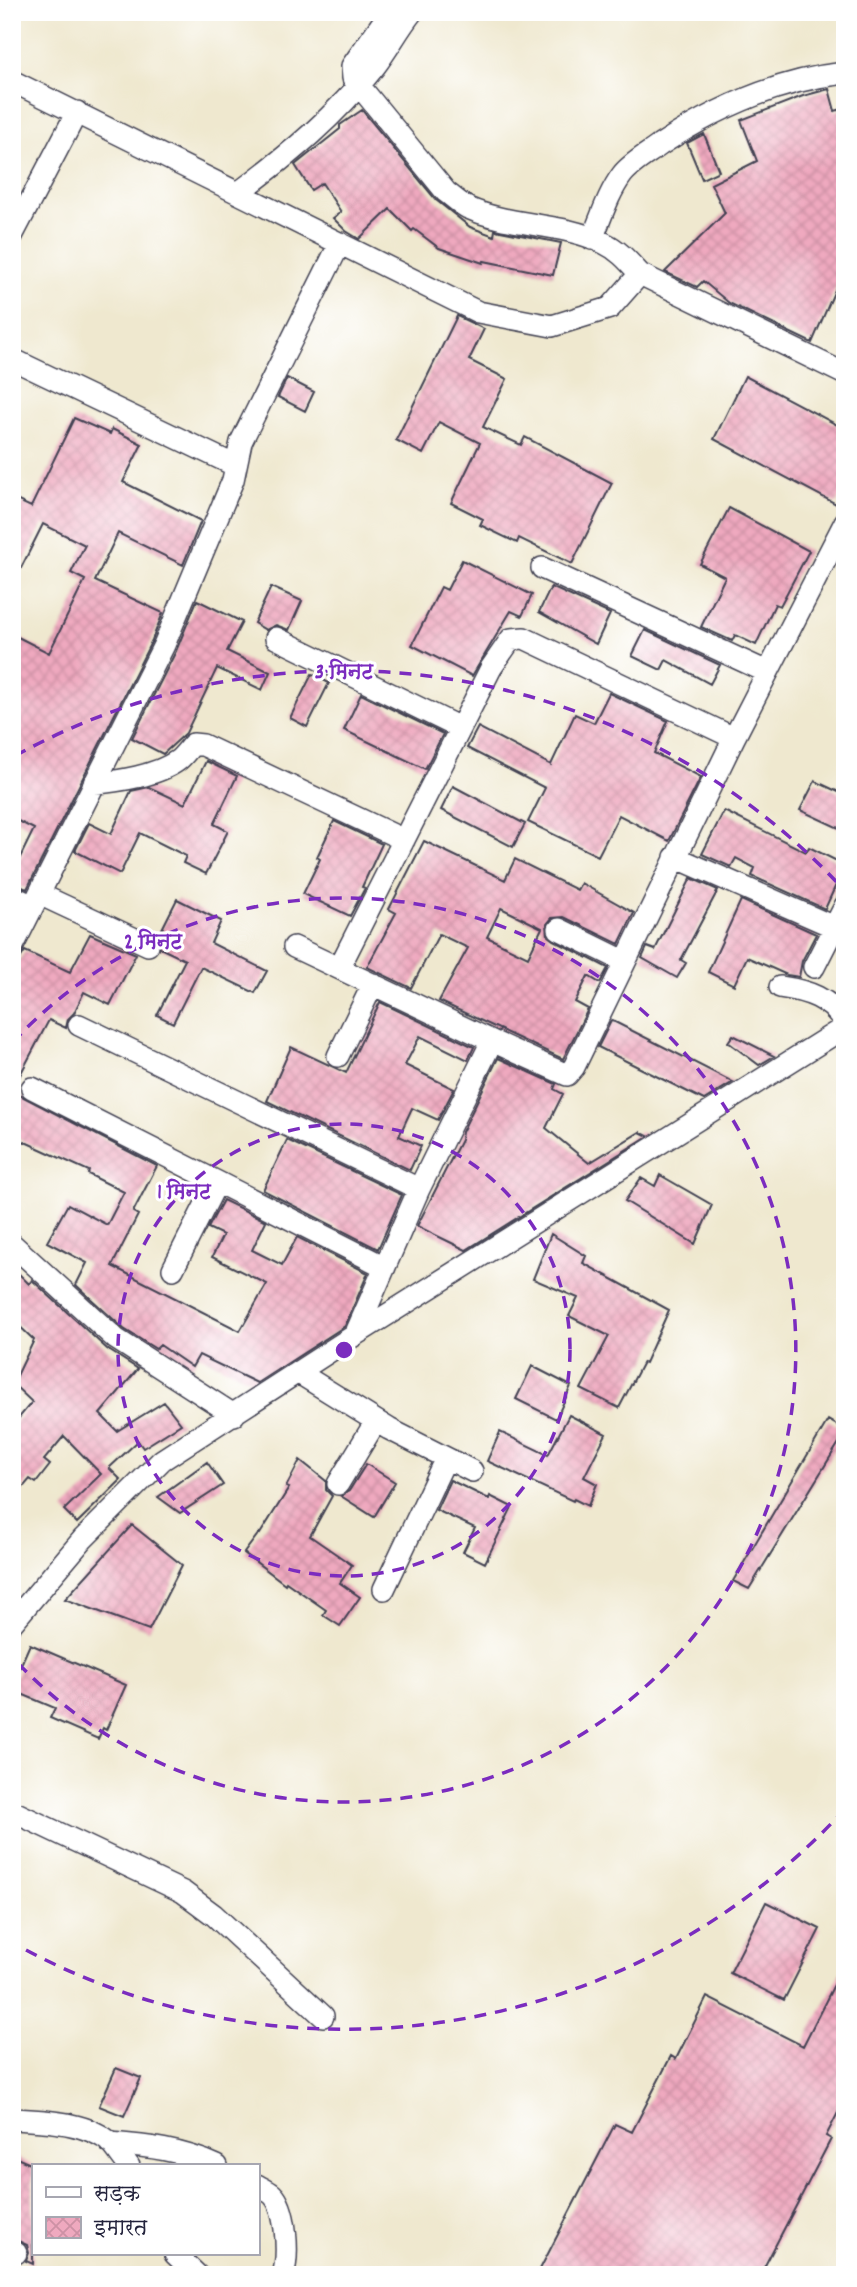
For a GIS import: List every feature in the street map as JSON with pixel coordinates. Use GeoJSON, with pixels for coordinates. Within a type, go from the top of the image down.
{"type":"FeatureCollection","features":[{"type":"Feature","properties":{"kind":"street"},"geometry":{"type":"LineString","coordinates":[[390,12],[352,66],[353,78],[446,192],[466,207],[492,216],[560,229],[604,243],[624,256],[640,274],[845,373]]}},
{"type":"Feature","properties":{"kind":"street"},"geometry":{"type":"LineString","coordinates":[[239,192],[294,152],[375,66],[412,12]]}},
{"type":"Feature","properties":{"kind":"street"},"geometry":{"type":"LineString","coordinates":[[592,239],[622,174],[692,124],[775,87],[812,77],[845,73]]}},
{"type":"Feature","properties":{"kind":"street"},"geometry":{"type":"LineString","coordinates":[[12,81],[478,312],[552,326],[610,308],[640,274]]}},
{"type":"Feature","properties":{"kind":"street"},"geometry":{"type":"LineString","coordinates":[[12,236],[77,112]]}},
{"type":"Feature","properties":{"kind":"street"},"geometry":{"type":"LineString","coordinates":[[12,948],[164,646],[233,480],[242,442],[340,243]]}},
{"type":"Feature","properties":{"kind":"street"},"geometry":{"type":"LineString","coordinates":[[12,359],[236,466]]}},
{"type":"Feature","properties":{"kind":"street"},"geometry":{"type":"LineString","coordinates":[[294,947],[567,1075],[574,1067],[734,738],[845,522]]}},
{"type":"Feature","properties":{"kind":"street"},"geometry":{"type":"LineString","coordinates":[[542,568],[767,672]]}},
{"type":"Feature","properties":{"kind":"street"},"geometry":{"type":"LineString","coordinates":[[276,638],[460,728]]}},
{"type":"Feature","properties":{"kind":"street"},"geometry":{"type":"LineString","coordinates":[[339,968],[491,668],[511,639],[524,638],[734,738]]}},
{"type":"Feature","properties":{"kind":"street"},"geometry":{"type":"LineString","coordinates":[[94,783],[112,782],[159,770],[178,761],[193,744],[203,745],[404,840]]}},
{"type":"Feature","properties":{"kind":"street"},"geometry":{"type":"LineString","coordinates":[[676,857],[834,927]]}},
{"type":"Feature","properties":{"kind":"street"},"geometry":{"type":"LineString","coordinates":[[12,896],[36,900],[148,945]]}},
{"type":"Feature","properties":{"kind":"street"},"geometry":{"type":"LineString","coordinates":[[814,967],[845,906]]}},
{"type":"Feature","properties":{"kind":"street"},"geometry":{"type":"LineString","coordinates":[[561,925],[626,957]]}},
{"type":"Feature","properties":{"kind":"street"},"geometry":{"type":"LineString","coordinates":[[338,1056],[373,984]]}},
{"type":"Feature","properties":{"kind":"street"},"geometry":{"type":"LineString","coordinates":[[12,1623],[83,1539],[162,1460],[845,1025],[838,1011],[808,990],[780,987]]}},
{"type":"Feature","properties":{"kind":"street"},"geometry":{"type":"LineString","coordinates":[[79,1025],[419,1189]]}},
{"type":"Feature","properties":{"kind":"street"},"geometry":{"type":"LineString","coordinates":[[355,1335],[419,1189],[492,1041]]}},
{"type":"Feature","properties":{"kind":"street"},"geometry":{"type":"LineString","coordinates":[[32,1088],[385,1267]]}},
{"type":"Feature","properties":{"kind":"street"},"geometry":{"type":"LineString","coordinates":[[173,1269],[217,1182]]}},
{"type":"Feature","properties":{"kind":"street"},"geometry":{"type":"LineString","coordinates":[[12,1244],[116,1339],[234,1415]]}},
{"type":"Feature","properties":{"kind":"street"},"geometry":{"type":"LineString","coordinates":[[299,1373],[376,1421],[472,1471]]}},
{"type":"Feature","properties":{"kind":"street"},"geometry":{"type":"LineString","coordinates":[[338,1484],[376,1421]]}},
{"type":"Feature","properties":{"kind":"street"},"geometry":{"type":"LineString","coordinates":[[384,1589],[446,1458]]}},
{"type":"Feature","properties":{"kind":"street"},"geometry":{"type":"LineString","coordinates":[[12,1811],[183,1892],[214,1915],[323,2016]]}},
{"type":"Feature","properties":{"kind":"street"},"geometry":{"type":"LineString","coordinates":[[12,2119],[52,2121],[79,2126],[110,2143],[127,2164]]}},
{"type":"Feature","properties":{"kind":"street"},"geometry":{"type":"LineString","coordinates":[[110,2143],[154,2146],[211,2164]]}},
{"type":"Feature","properties":{"kind":"street"},"geometry":{"type":"LineString","coordinates":[[259,2186],[274,2195],[285,2221],[283,2275]]}},
{"type":"Feature","properties":{"kind":"street"},"geometry":{"type":"LineString","coordinates":[[177,2256],[197,2275]]}},
{"type":"Feature","properties":{"kind":"building"},"geometry":{"type":"Polygon","coordinates":[[[829,89],[835,111],[845,108],[845,267],[812,343],[729,303],[703,281],[697,287],[665,272],[725,213],[711,184],[757,161],[741,120],[829,89]]]}},
{"type":"Feature","properties":{"kind":"building"},"geometry":{"type":"Polygon","coordinates":[[[362,110],[436,200],[470,227],[494,236],[495,230],[561,243],[553,275],[484,261],[483,263],[439,248],[414,229],[412,231],[390,209],[359,239],[346,231],[333,218],[341,212],[322,183],[311,190],[295,165],[340,129],[340,125],[362,110]]]}},
{"type":"Feature","properties":{"kind":"building"},"geometry":{"type":"Polygon","coordinates":[[[704,134],[719,171],[702,179],[687,143],[704,134]]]}},
{"type":"Feature","properties":{"kind":"building"},"geometry":{"type":"Polygon","coordinates":[[[457,316],[484,329],[469,360],[507,379],[483,427],[521,445],[525,437],[612,483],[572,564],[519,538],[517,543],[480,525],[483,519],[451,503],[480,443],[439,422],[423,454],[396,440],[457,316]]]}},
{"type":"Feature","properties":{"kind":"building"},"geometry":{"type":"Polygon","coordinates":[[[745,376],[845,429],[845,488],[836,504],[714,439],[745,376]]]}},
{"type":"Feature","properties":{"kind":"building"},"geometry":{"type":"Polygon","coordinates":[[[287,378],[314,392],[305,411],[278,397],[287,378]]]}},
{"type":"Feature","properties":{"kind":"building"},"geometry":{"type":"Polygon","coordinates":[[[74,418],[110,434],[112,429],[142,444],[123,482],[201,521],[183,565],[118,533],[95,581],[163,613],[27,889],[12,883],[12,874],[34,829],[12,818],[12,634],[49,653],[85,580],[71,573],[85,545],[43,524],[12,586],[12,498],[31,507],[74,418]]]}},
{"type":"Feature","properties":{"kind":"building"},"geometry":{"type":"Polygon","coordinates":[[[729,508],[809,551],[780,606],[775,604],[756,645],[735,635],[732,641],[701,627],[725,577],[700,564],[729,508]]]}},
{"type":"Feature","properties":{"kind":"building"},"geometry":{"type":"Polygon","coordinates":[[[462,560],[532,595],[522,616],[511,611],[472,676],[412,645],[441,587],[447,590],[462,560]]]}},
{"type":"Feature","properties":{"kind":"building"},"geometry":{"type":"Polygon","coordinates":[[[271,587],[302,601],[289,630],[276,625],[266,630],[254,623],[271,587]]]}},
{"type":"Feature","properties":{"kind":"building"},"geometry":{"type":"Polygon","coordinates":[[[551,587],[610,614],[596,644],[539,612],[551,587]]]}},
{"type":"Feature","properties":{"kind":"building"},"geometry":{"type":"Polygon","coordinates":[[[197,600],[242,622],[227,651],[270,672],[262,690],[217,668],[186,733],[163,754],[132,738],[176,651],[197,600]]]}},
{"type":"Feature","properties":{"kind":"building"},"geometry":{"type":"Polygon","coordinates":[[[645,630],[720,665],[710,684],[666,660],[661,670],[632,656],[645,630]]]}},
{"type":"Feature","properties":{"kind":"building"},"geometry":{"type":"Polygon","coordinates":[[[312,674],[329,683],[307,727],[290,718],[312,674]]]}},
{"type":"Feature","properties":{"kind":"building"},"geometry":{"type":"Polygon","coordinates":[[[609,693],[668,721],[654,753],[701,777],[669,841],[619,815],[598,856],[528,822],[545,788],[467,748],[478,727],[551,765],[575,714],[594,723],[609,693]]]}},
{"type":"Feature","properties":{"kind":"building"},"geometry":{"type":"Polygon","coordinates":[[[361,694],[443,734],[425,769],[344,730],[361,694]]]}},
{"type":"Feature","properties":{"kind":"building"},"geometry":{"type":"Polygon","coordinates":[[[206,761],[237,776],[214,824],[228,831],[206,874],[183,863],[186,856],[140,833],[120,874],[75,851],[89,823],[111,834],[131,791],[149,787],[185,804],[206,761]]]}},
{"type":"Feature","properties":{"kind":"building"},"geometry":{"type":"Polygon","coordinates":[[[815,781],[845,795],[845,831],[800,810],[815,781]]]}},
{"type":"Feature","properties":{"kind":"building"},"geometry":{"type":"Polygon","coordinates":[[[453,786],[525,824],[513,847],[441,810],[453,786]]]}},
{"type":"Feature","properties":{"kind":"building"},"geometry":{"type":"Polygon","coordinates":[[[724,811],[806,852],[809,847],[845,865],[825,909],[752,876],[755,868],[736,858],[731,867],[702,854],[724,811]]]}},
{"type":"Feature","properties":{"kind":"building"},"geometry":{"type":"Polygon","coordinates":[[[334,821],[382,844],[362,887],[365,888],[350,916],[303,894],[334,821]]]}},
{"type":"Feature","properties":{"kind":"building"},"geometry":{"type":"Polygon","coordinates":[[[424,841],[505,880],[515,859],[577,890],[581,883],[634,913],[619,944],[564,917],[552,918],[547,924],[548,936],[553,940],[608,968],[600,983],[588,976],[575,1002],[588,1009],[563,1059],[439,1001],[468,948],[439,934],[411,988],[367,967],[396,913],[389,909],[424,841]],[[501,908],[487,937],[528,957],[542,928],[501,908]]]}},
{"type":"Feature","properties":{"kind":"building"},"geometry":{"type":"Polygon","coordinates":[[[691,878],[718,890],[681,960],[686,963],[677,978],[642,958],[647,947],[655,950],[691,878]]]}},
{"type":"Feature","properties":{"kind":"building"},"geometry":{"type":"Polygon","coordinates":[[[177,899],[221,921],[211,943],[267,971],[255,993],[201,967],[173,1023],[157,1015],[185,960],[160,948],[158,937],[177,899]]]}},
{"type":"Feature","properties":{"kind":"building"},"geometry":{"type":"Polygon","coordinates":[[[741,900],[816,934],[802,961],[799,977],[787,975],[747,957],[734,985],[708,972],[741,900]]]}},
{"type":"Feature","properties":{"kind":"building"},"geometry":{"type":"Polygon","coordinates":[[[90,934],[136,954],[110,1005],[84,992],[74,1013],[68,1019],[66,1028],[49,1020],[12,1090],[12,961],[20,959],[25,951],[70,972],[90,934]]]}},
{"type":"Feature","properties":{"kind":"building"},"geometry":{"type":"Polygon","coordinates":[[[380,1002],[474,1047],[468,1060],[420,1036],[405,1065],[454,1089],[438,1120],[412,1108],[399,1136],[421,1146],[410,1170],[267,1101],[291,1047],[346,1073],[380,1002]]]}},
{"type":"Feature","properties":{"kind":"building"},"geometry":{"type":"Polygon","coordinates":[[[611,1021],[733,1082],[704,1100],[598,1047],[611,1021]]]}},
{"type":"Feature","properties":{"kind":"building"},"geometry":{"type":"Polygon","coordinates":[[[733,1035],[774,1056],[759,1065],[728,1042],[733,1035]]]}},
{"type":"Feature","properties":{"kind":"building"},"geometry":{"type":"Polygon","coordinates":[[[498,1058],[556,1084],[554,1089],[563,1094],[546,1128],[589,1163],[640,1132],[648,1136],[466,1250],[417,1226],[461,1140],[462,1132],[498,1058]]]}},
{"type":"Feature","properties":{"kind":"building"},"geometry":{"type":"Polygon","coordinates":[[[12,1091],[157,1166],[133,1212],[138,1215],[112,1266],[240,1331],[267,1284],[212,1257],[223,1235],[208,1228],[223,1200],[266,1221],[252,1250],[282,1265],[297,1237],[368,1273],[345,1326],[257,1383],[199,1355],[192,1367],[160,1345],[156,1349],[124,1329],[76,1285],[87,1263],[47,1242],[68,1204],[107,1225],[124,1192],[88,1174],[89,1171],[12,1136],[12,1091]]]}},
{"type":"Feature","properties":{"kind":"building"},"geometry":{"type":"Polygon","coordinates":[[[287,1140],[402,1195],[378,1249],[263,1190],[287,1140]]]}},
{"type":"Feature","properties":{"kind":"building"},"geometry":{"type":"Polygon","coordinates":[[[660,1175],[712,1205],[695,1244],[625,1201],[641,1178],[655,1186],[660,1175]]]}},
{"type":"Feature","properties":{"kind":"building"},"geometry":{"type":"Polygon","coordinates":[[[551,1234],[586,1256],[583,1263],[669,1310],[645,1363],[643,1362],[619,1408],[581,1389],[609,1336],[569,1316],[578,1298],[533,1279],[551,1234]]]}},
{"type":"Feature","properties":{"kind":"building"},"geometry":{"type":"Polygon","coordinates":[[[12,1267],[29,1284],[32,1280],[107,1349],[138,1369],[100,1414],[117,1431],[164,1402],[181,1424],[143,1448],[138,1441],[109,1468],[121,1480],[77,1523],[64,1510],[101,1474],[64,1436],[44,1460],[50,1465],[36,1483],[30,1479],[12,1500],[12,1426],[32,1402],[13,1384],[34,1340],[12,1319],[12,1267]]]}},
{"type":"Feature","properties":{"kind":"building"},"geometry":{"type":"Polygon","coordinates":[[[532,1366],[571,1386],[556,1419],[516,1399],[532,1366]]]}},
{"type":"Feature","properties":{"kind":"building"},"geometry":{"type":"Polygon","coordinates":[[[569,1415],[606,1434],[584,1477],[597,1484],[588,1506],[487,1461],[500,1432],[548,1455],[569,1415]]]}},
{"type":"Feature","properties":{"kind":"building"},"geometry":{"type":"Polygon","coordinates":[[[828,1420],[845,1430],[845,1433],[749,1589],[733,1581],[828,1420]]]}},
{"type":"Feature","properties":{"kind":"building"},"geometry":{"type":"Polygon","coordinates":[[[300,1460],[326,1481],[326,1490],[332,1496],[310,1536],[352,1565],[340,1583],[360,1597],[340,1626],[323,1615],[326,1610],[244,1553],[260,1534],[289,1488],[286,1487],[300,1460]]]}},
{"type":"Feature","properties":{"kind":"building"},"geometry":{"type":"Polygon","coordinates":[[[207,1462],[223,1485],[180,1513],[158,1497],[207,1462]]]}},
{"type":"Feature","properties":{"kind":"building"},"geometry":{"type":"Polygon","coordinates":[[[366,1464],[395,1482],[374,1517],[341,1496],[349,1491],[366,1464]]]}},
{"type":"Feature","properties":{"kind":"building"},"geometry":{"type":"Polygon","coordinates":[[[450,1480],[512,1507],[485,1563],[463,1552],[475,1528],[436,1510],[450,1480]]]}},
{"type":"Feature","properties":{"kind":"building"},"geometry":{"type":"Polygon","coordinates":[[[132,1525],[182,1565],[149,1630],[65,1599],[132,1525]]]}},
{"type":"Feature","properties":{"kind":"building"},"geometry":{"type":"Polygon","coordinates":[[[30,1644],[126,1685],[106,1730],[103,1728],[98,1739],[50,1718],[55,1708],[12,1690],[30,1644]]]}},
{"type":"Feature","properties":{"kind":"building"},"geometry":{"type":"Polygon","coordinates":[[[766,1902],[820,1929],[784,2000],[730,1973],[766,1902]]]}},
{"type":"Feature","properties":{"kind":"building"},"geometry":{"type":"Polygon","coordinates":[[[845,1963],[845,2099],[826,2136],[831,2139],[760,2275],[537,2275],[615,2124],[632,2132],[671,2056],[676,2059],[707,1997],[803,2046],[845,1963]]]}},
{"type":"Feature","properties":{"kind":"building"},"geometry":{"type":"Polygon","coordinates":[[[116,2068],[141,2078],[124,2116],[99,2106],[116,2068]]]}},
{"type":"Feature","properties":{"kind":"building"},"geometry":{"type":"Polygon","coordinates":[[[12,2156],[32,2165],[33,2264],[26,2261],[29,2253],[27,2245],[12,2238],[12,2156]]]}}]}
